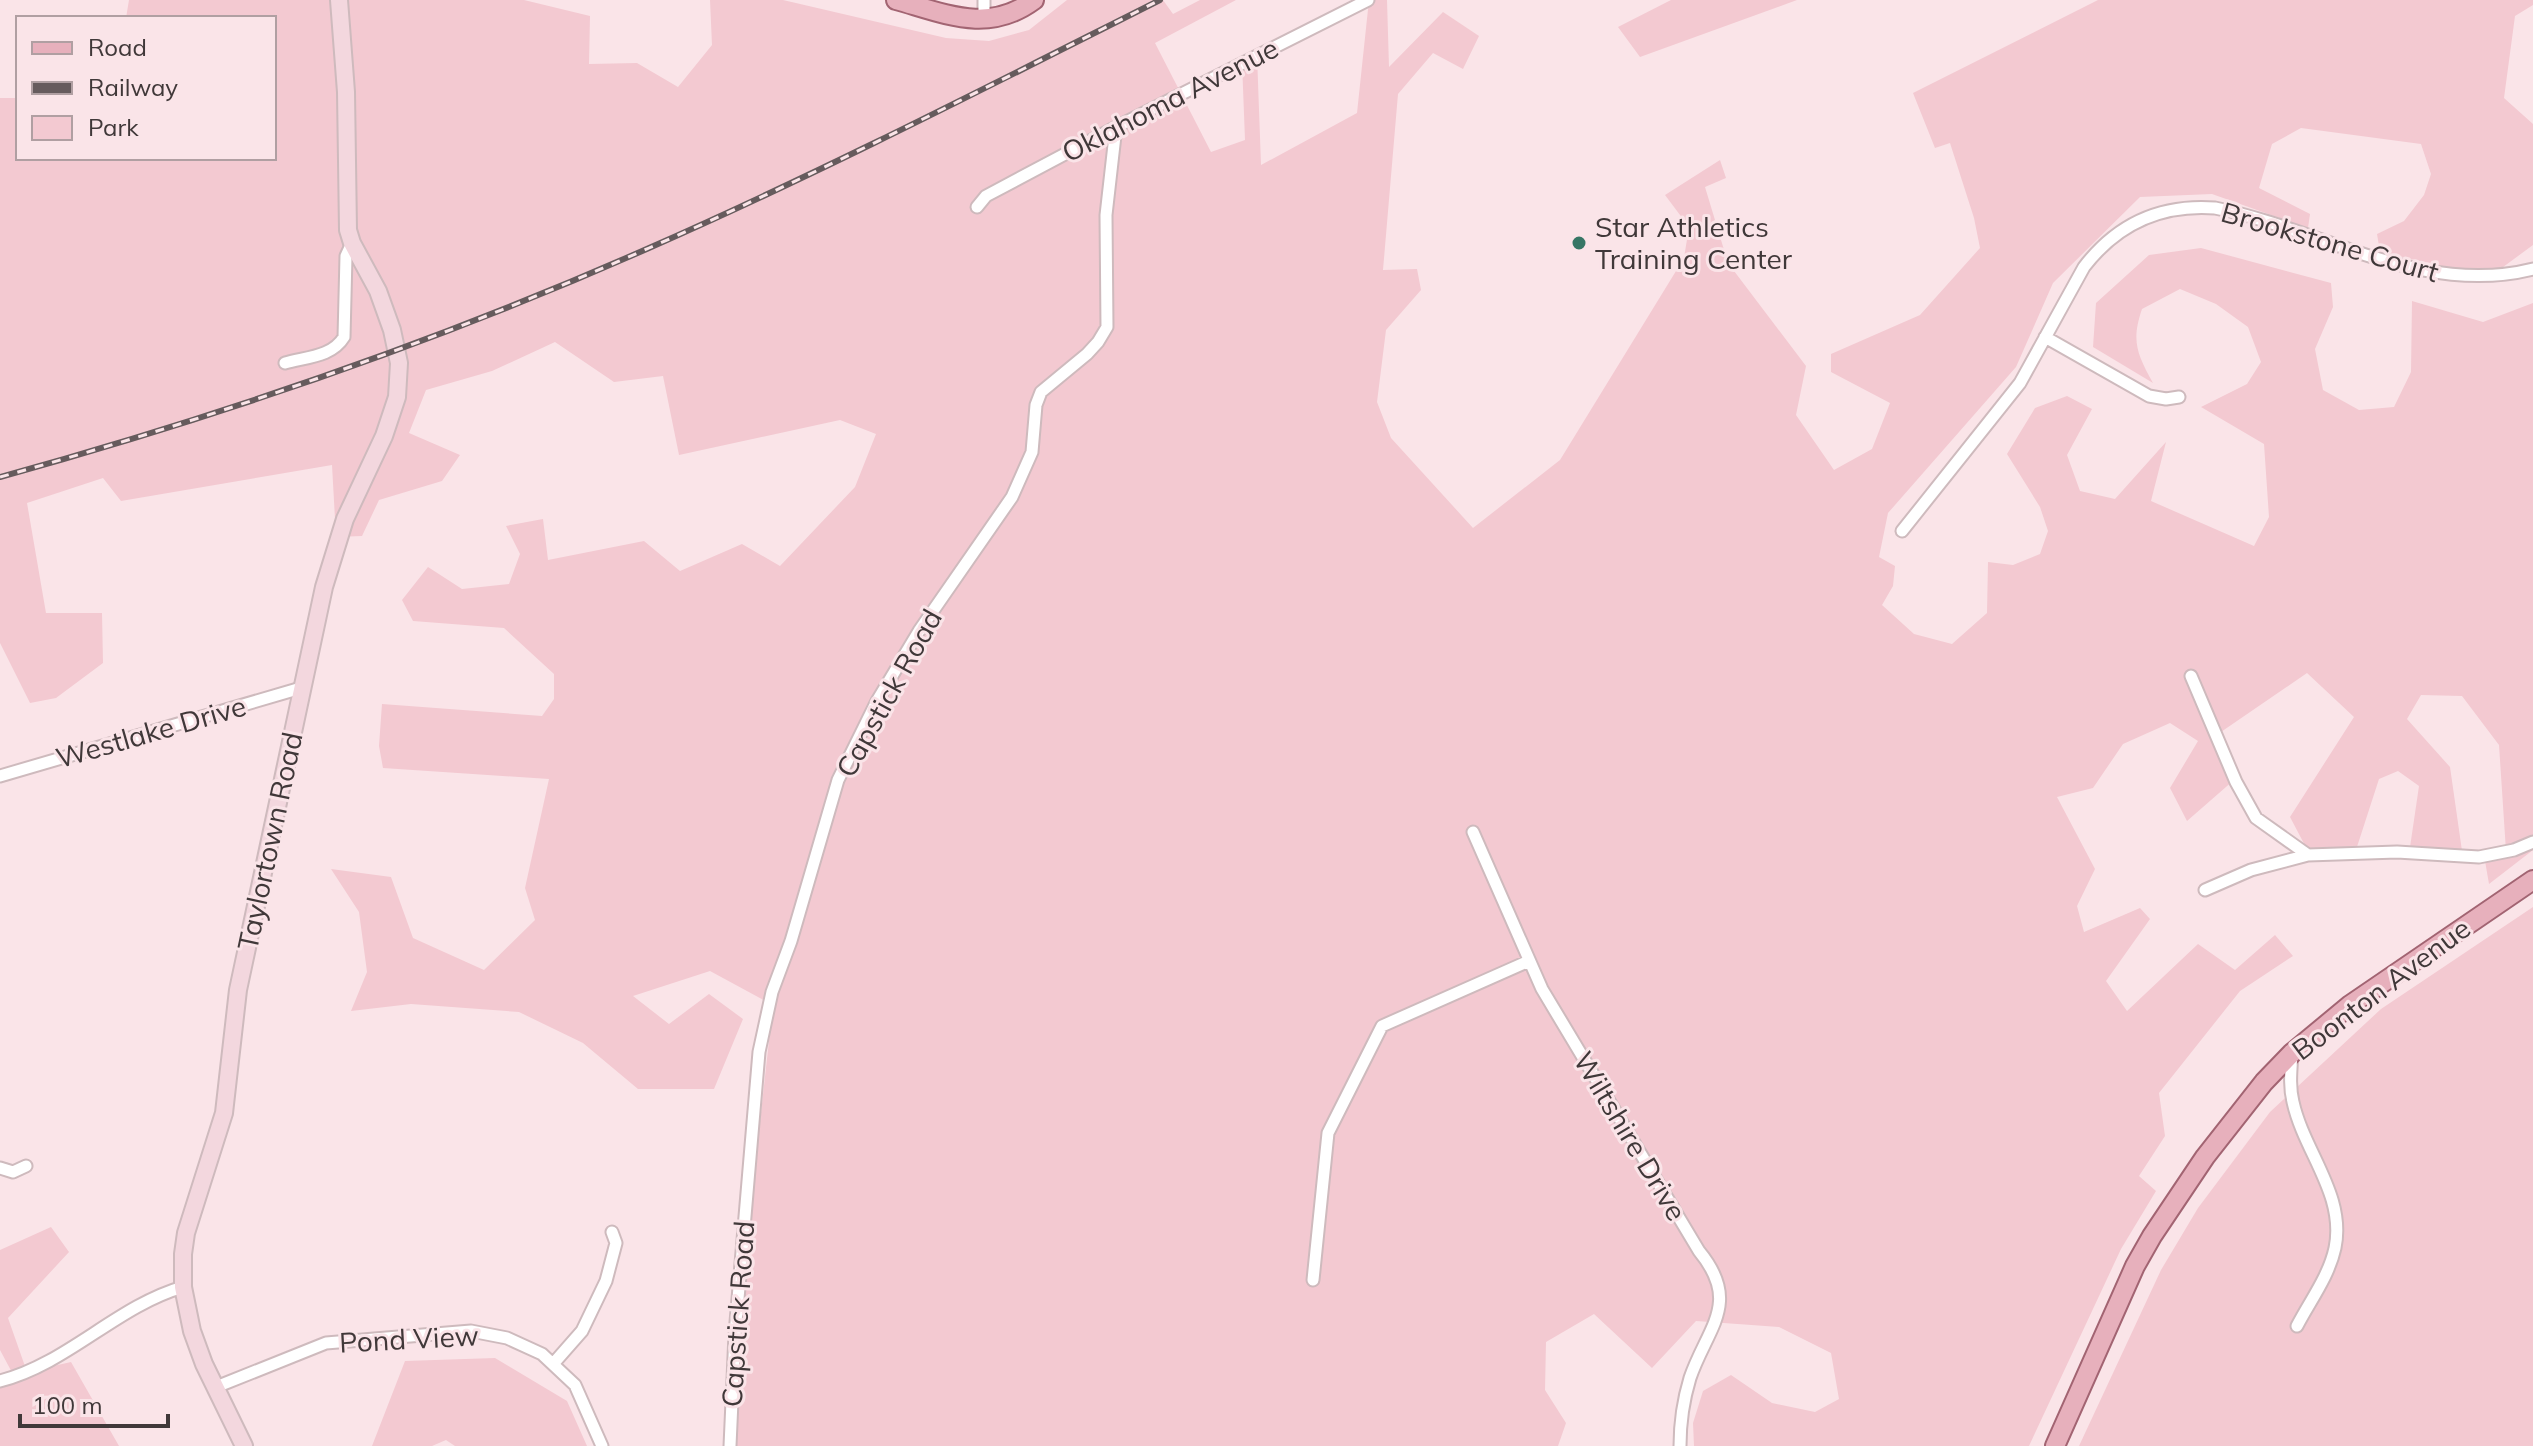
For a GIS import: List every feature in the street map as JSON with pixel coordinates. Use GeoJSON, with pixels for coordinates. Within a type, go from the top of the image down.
{"type":"FeatureCollection","features":[{"type":"Feature","properties":{"kind":"main road"},"geometry":{"type":"LineString","coordinates":[[896,0],[968,20],[1006,16],[1034,0]]}},
{"type":"Feature","properties":{"kind":"main road","name":"Boonton Avenue"},"geometry":{"type":"LineString","coordinates":[[2055,1446],[2135,1266],[2152,1236],[2205,1157],[2264,1082],[2292,1053],[2357,999],[2533,880]]}},
{"type":"Feature","properties":{"kind":"street","name":"Taylortown Road"},"geometry":{"type":"LineString","coordinates":[[244,1446],[188,1321],[183,1287],[186,1233],[224,1113],[238,990],[324,587],[337,540],[392,417],[399,383],[396,346],[386,309],[352,243],[346,216],[346,92],[339,0]]}},
{"type":"Feature","properties":{"kind":"street"},"geometry":{"type":"LineString","coordinates":[[984,0],[984,20]]}},
{"type":"Feature","properties":{"kind":"street","name":"Oklahoma Avenue"},"geometry":{"type":"LineString","coordinates":[[977,207],[986,196],[1116,127],[1368,0]]}},
{"type":"Feature","properties":{"kind":"street","name":"Capstick Road"},"geometry":{"type":"LineString","coordinates":[[730,1446],[734,1347],[756,1079],[761,1038],[772,992],[791,941],[838,780],[877,701],[919,631],[1012,497],[1032,452],[1036,405],[1041,392],[1087,354],[1107,327],[1106,215],[1116,127]]}},
{"type":"Feature","properties":{"kind":"street","name":"Brookstone Court"},"geometry":{"type":"LineString","coordinates":[[1902,531],[2020,383],[2084,267],[2109,240],[2139,220],[2182,208],[2215,208],[2434,273],[2485,276],[2533,269]]}},
{"type":"Feature","properties":{"kind":"street","name":"Taylortown Road"},"geometry":{"type":"LineString","coordinates":[[285,363],[331,351],[338,347],[344,337],[346,256],[352,243]]}},
{"type":"Feature","properties":{"kind":"street"},"geometry":{"type":"LineString","coordinates":[[2045,337],[2149,396],[2166,399],[2179,397]]}},
{"type":"Feature","properties":{"kind":"street"},"geometry":{"type":"LineString","coordinates":[[2191,676],[2243,798],[2256,818],[2308,855]]}},
{"type":"Feature","properties":{"kind":"street","name":"Westlake Drive"},"geometry":{"type":"LineString","coordinates":[[0,776],[301,688]]}},
{"type":"Feature","properties":{"kind":"street","name":"Wiltshire Drive"},"geometry":{"type":"LineString","coordinates":[[1473,832],[1542,989],[1717,1283],[1718,1317],[1687,1389],[1681,1414],[1680,1446]]}},
{"type":"Feature","properties":{"kind":"street"},"geometry":{"type":"LineString","coordinates":[[2205,890],[2251,870],[2308,855],[2397,852],[2479,857],[2514,850],[2533,842]]}},
{"type":"Feature","properties":{"kind":"street"},"geometry":{"type":"LineString","coordinates":[[1313,1280],[1328,1133],[1382,1026],[1529,961]]}},
{"type":"Feature","properties":{"kind":"street"},"geometry":{"type":"LineString","coordinates":[[2292,1053],[2290,1087],[2293,1104],[2330,1193],[2337,1226],[2329,1266],[2297,1326]]}},
{"type":"Feature","properties":{"kind":"street"},"geometry":{"type":"LineString","coordinates":[[0,1168],[13,1172],[26,1166]]}},
{"type":"Feature","properties":{"kind":"street"},"geometry":{"type":"LineString","coordinates":[[553,1364],[582,1331],[606,1281],[616,1243],[612,1232]]}},
{"type":"Feature","properties":{"kind":"street"},"geometry":{"type":"LineString","coordinates":[[0,1381],[39,1366],[144,1303],[183,1287]]}},
{"type":"Feature","properties":{"kind":"street","name":"Pond View"},"geometry":{"type":"LineString","coordinates":[[216,1387],[326,1343],[471,1331],[507,1338],[542,1354],[575,1385],[602,1446]]}},
{"type":"Feature","properties":{"kind":"green space"},"geometry":{"type":"Polygon","coordinates":[[[129,0],[524,0],[590,16],[589,64],[637,63],[678,87],[712,45],[710,0],[783,0],[946,38],[989,41],[1029,30],[1067,0],[1163,0],[1173,14],[1200,0],[1236,0],[1155,43],[1211,152],[1245,140],[1242,62],[1257,55],[1261,165],[1357,113],[1369,0],[1387,0],[1389,67],[1443,12],[1479,36],[1463,69],[1433,53],[1398,94],[1383,270],[1417,269],[1421,290],[1386,330],[1377,402],[1391,438],[1473,528],[1560,460],[1684,258],[1689,227],[1665,195],[1720,160],[1726,178],[1705,187],[1728,263],[1806,366],[1796,415],[1834,470],[1872,449],[1890,403],[1831,372],[1831,354],[1920,315],[1980,248],[1974,218],[1950,143],[1935,148],[1913,93],[2098,0],[2533,0],[2533,5],[2515,16],[2504,98],[2533,124],[2533,245],[2499,270],[2472,273],[2380,252],[2377,234],[2404,221],[2424,195],[2431,174],[2421,144],[2301,128],[2272,144],[2259,188],[2310,214],[2308,228],[2212,194],[2140,197],[2053,283],[2016,367],[1888,513],[1879,557],[1895,566],[1893,586],[1882,605],[1914,634],[1952,644],[1987,613],[1988,562],[2013,565],[2040,554],[2048,531],[2040,507],[2007,454],[2035,408],[2067,396],[2092,409],[2067,455],[2080,491],[2115,499],[2166,442],[2151,501],[2254,546],[2269,517],[2264,444],[2201,407],[2247,384],[2261,362],[2248,327],[2216,304],[2180,289],[2142,309],[2137,347],[2153,383],[2093,347],[2096,303],[2149,255],[2201,248],[2331,283],[2333,307],[2315,349],[2323,390],[2359,410],[2394,407],[2411,372],[2412,301],[2483,322],[2533,303],[2533,850],[2489,884],[2484,855],[2506,851],[2499,745],[2462,696],[2421,695],[2407,719],[2450,767],[2463,858],[2409,854],[2419,786],[2398,771],[2379,779],[2355,853],[2309,853],[2290,817],[2354,717],[2307,673],[2218,734],[2234,780],[2187,821],[2170,788],[2198,741],[2170,723],[2123,744],[2093,788],[2057,797],[2095,869],[2077,906],[2084,932],[2140,908],[2150,919],[2106,981],[2127,1011],[2198,944],[2235,970],[2275,935],[2293,956],[2240,991],[2159,1093],[2165,1136],[2139,1176],[2156,1191],[2121,1249],[2029,1446],[1694,1446],[1693,1423],[1703,1391],[1731,1375],[1772,1403],[1815,1412],[1839,1399],[1831,1353],[1779,1327],[1696,1321],[1652,1368],[1594,1314],[1546,1342],[1545,1390],[1566,1423],[1558,1446],[732,1446],[734,1355],[773,1005],[710,971],[633,996],[669,1024],[709,994],[743,1019],[714,1089],[638,1089],[583,1043],[519,1012],[411,1004],[351,1011],[367,972],[359,912],[331,869],[391,877],[413,938],[484,970],[535,920],[525,888],[549,779],[383,768],[379,746],[382,704],[542,716],[554,699],[554,674],[504,628],[413,621],[402,600],[428,567],[462,589],[509,584],[520,554],[506,526],[543,519],[548,560],[644,541],[680,571],[742,544],[780,566],[855,487],[876,434],[840,420],[679,455],[663,376],[614,382],[555,342],[492,371],[426,390],[409,433],[460,455],[442,481],[379,500],[362,536],[336,537],[332,465],[121,501],[103,478],[27,503],[46,613],[102,613],[103,663],[56,698],[30,703],[0,643],[0,98],[16,98],[16,160],[276,160],[276,16],[126,16],[129,0]]]}},
{"type":"Feature","properties":{"kind":"green space"},"geometry":{"type":"Polygon","coordinates":[[[1671,0],[1797,0],[1640,57],[1618,27],[1671,0]]]}},
{"type":"Feature","properties":{"kind":"green space"},"geometry":{"type":"Polygon","coordinates":[[[2533,907],[2533,1446],[2079,1446],[2161,1270],[2198,1208],[2270,1112],[2381,1009],[2533,907]]]}},
{"type":"Feature","properties":{"kind":"green space"},"geometry":{"type":"Polygon","coordinates":[[[51,1227],[69,1252],[8,1318],[27,1372],[71,1362],[119,1446],[0,1446],[0,1386],[15,1378],[0,1350],[0,1250],[51,1227]]]}},
{"type":"Feature","properties":{"kind":"green space"},"geometry":{"type":"Polygon","coordinates":[[[495,1358],[567,1401],[587,1446],[455,1446],[446,1440],[432,1446],[372,1446],[405,1361],[495,1358]]]}},
{"type":"Feature","properties":{"kind":"railway"},"geometry":{"type":"LineString","coordinates":[[0,477],[165,429],[329,374],[570,282],[842,159],[1160,0]]}},
{"type":"Feature","properties":{"kind":"place","name":"Star Athletics Training Center"},"geometry":{"type":"Point","coordinates":[1579,243]}}]}
